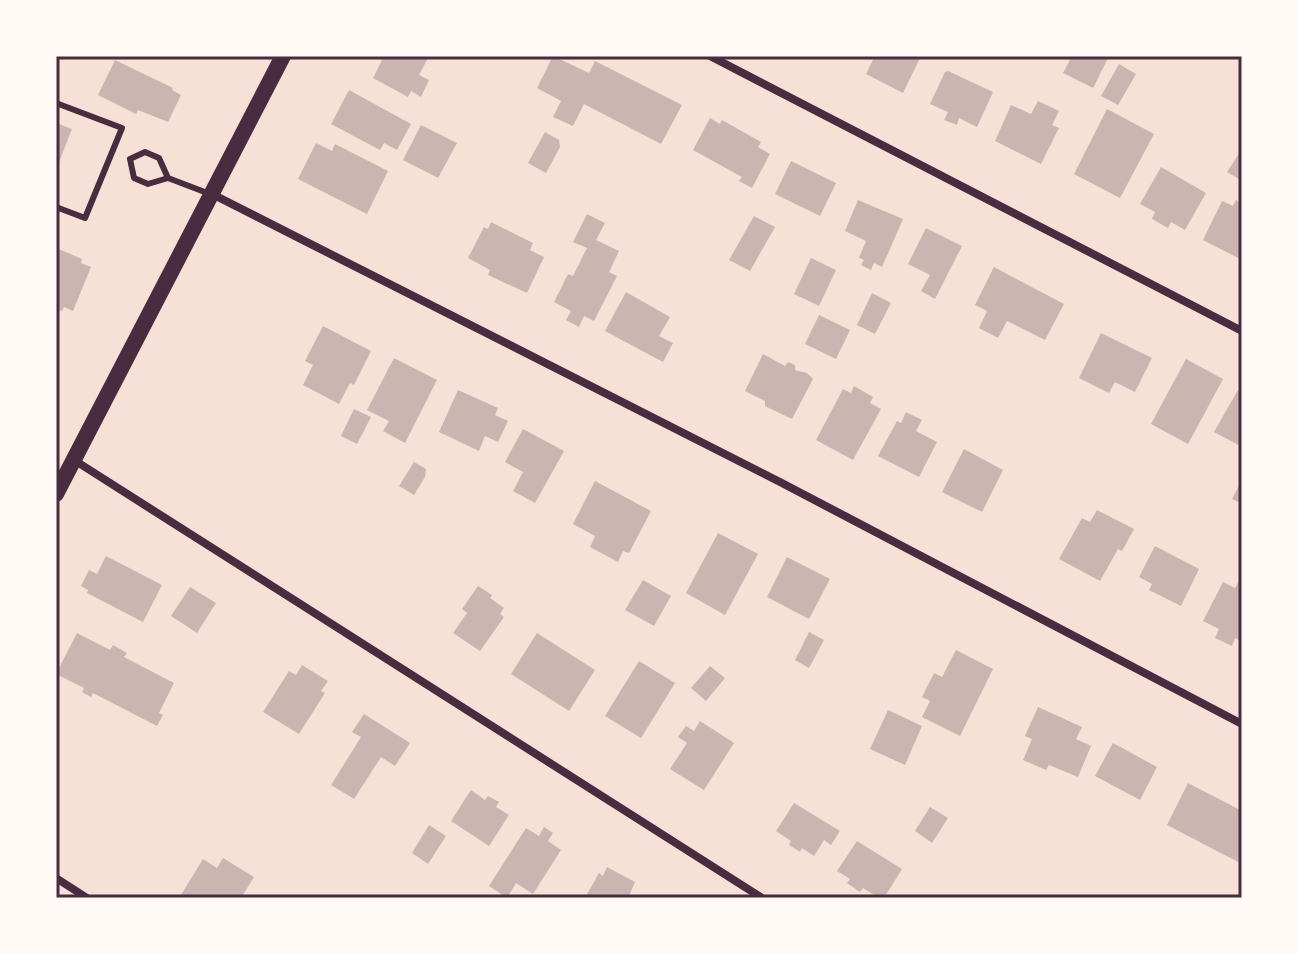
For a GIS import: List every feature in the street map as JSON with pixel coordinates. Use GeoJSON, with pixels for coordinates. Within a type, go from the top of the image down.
{"type":"FeatureCollection","features":[{"type":"Feature","properties":{"kind":"main road"},"geometry":{"type":"LineString","coordinates":[[56,494],[283,56]]}},
{"type":"Feature","properties":{"kind":"street"},"geometry":{"type":"LineString","coordinates":[[710,56],[1242,331]]}},
{"type":"Feature","properties":{"kind":"street"},"geometry":{"type":"LineString","coordinates":[[212,194],[780,482],[1242,724]]}},
{"type":"Feature","properties":{"kind":"street"},"geometry":{"type":"LineString","coordinates":[[74,460],[762,898]]}},
{"type":"Feature","properties":{"kind":"street"},"geometry":{"type":"LineString","coordinates":[[56,878],[87,898]]}},
{"type":"Feature","properties":{"kind":"lane"},"geometry":{"type":"LineString","coordinates":[[56,103],[122,128],[85,218],[56,207]]}},
{"type":"Feature","properties":{"kind":"lane"},"geometry":{"type":"LineString","coordinates":[[113,152],[130,159],[145,152],[159,158],[168,178]]}},
{"type":"Feature","properties":{"kind":"lane"},"geometry":{"type":"LineString","coordinates":[[130,159],[134,178],[148,184],[168,178],[212,194]]}},
{"type":"Feature","properties":{"kind":"building"},"geometry":{"type":"Polygon","coordinates":[[[384,56],[429,56],[419,75],[429,80],[421,97],[411,91],[408,97],[373,78],[384,56]]]}},
{"type":"Feature","properties":{"kind":"building"},"geometry":{"type":"Polygon","coordinates":[[[553,56],[589,73],[595,61],[682,105],[661,144],[584,104],[573,126],[553,117],[561,101],[537,88],[553,56]]]}},
{"type":"Feature","properties":{"kind":"building"},"geometry":{"type":"Polygon","coordinates":[[[875,56],[921,56],[903,93],[866,74],[875,56]]]}},
{"type":"Feature","properties":{"kind":"building"},"geometry":{"type":"Polygon","coordinates":[[[1072,56],[1109,56],[1093,88],[1063,73],[1072,56]]]}},
{"type":"Feature","properties":{"kind":"building"},"geometry":{"type":"Polygon","coordinates":[[[115,60],[173,88],[181,95],[168,122],[138,110],[136,114],[98,95],[115,60]]]}},
{"type":"Feature","properties":{"kind":"building"},"geometry":{"type":"Polygon","coordinates":[[[1119,64],[1136,74],[1118,105],[1101,96],[1119,64]]]}},
{"type":"Feature","properties":{"kind":"building"},"geometry":{"type":"Polygon","coordinates":[[[948,71],[993,92],[977,127],[959,118],[957,125],[944,120],[948,112],[930,104],[948,71]]]}},
{"type":"Feature","properties":{"kind":"building"},"geometry":{"type":"Polygon","coordinates":[[[349,90],[411,124],[397,150],[384,143],[380,150],[331,124],[349,90]]]}},
{"type":"Feature","properties":{"kind":"building"},"geometry":{"type":"Polygon","coordinates":[[[1038,101],[1059,111],[1052,125],[1059,128],[1041,164],[995,141],[1011,105],[1031,114],[1038,101]]]}},
{"type":"Feature","properties":{"kind":"building"},"geometry":{"type":"Polygon","coordinates":[[[1107,109],[1154,134],[1120,198],[1074,174],[1107,109]]]}},
{"type":"Feature","properties":{"kind":"building"},"geometry":{"type":"Polygon","coordinates":[[[710,118],[720,124],[722,120],[761,142],[758,147],[770,154],[752,188],[739,181],[742,177],[693,150],[710,118]]]}},
{"type":"Feature","properties":{"kind":"building"},"geometry":{"type":"Polygon","coordinates":[[[56,123],[72,129],[56,170],[56,123]]]}},
{"type":"Feature","properties":{"kind":"building"},"geometry":{"type":"Polygon","coordinates":[[[421,125],[457,143],[438,178],[403,160],[421,125]]]}},
{"type":"Feature","properties":{"kind":"building"},"geometry":{"type":"Polygon","coordinates":[[[545,132],[559,140],[560,147],[546,173],[528,163],[545,132]]]}},
{"type":"Feature","properties":{"kind":"building"},"geometry":{"type":"Polygon","coordinates":[[[316,143],[332,151],[335,144],[388,171],[367,214],[298,179],[316,143]]]}},
{"type":"Feature","properties":{"kind":"building"},"geometry":{"type":"Polygon","coordinates":[[[1242,149],[1242,181],[1227,172],[1242,149]]]}},
{"type":"Feature","properties":{"kind":"building"},"geometry":{"type":"Polygon","coordinates":[[[791,161],[836,183],[820,216],[775,194],[791,161]]]}},
{"type":"Feature","properties":{"kind":"building"},"geometry":{"type":"Polygon","coordinates":[[[1161,167],[1206,193],[1185,230],[1171,222],[1168,228],[1152,219],[1155,212],[1140,204],[1161,167]]]}},
{"type":"Feature","properties":{"kind":"building"},"geometry":{"type":"Polygon","coordinates":[[[858,200],[903,219],[882,267],[874,263],[871,270],[861,265],[864,260],[859,258],[866,241],[845,231],[858,200]]]}},
{"type":"Feature","properties":{"kind":"building"},"geometry":{"type":"Polygon","coordinates":[[[1236,200],[1242,204],[1242,260],[1203,240],[1222,201],[1233,206],[1236,200]]]}},
{"type":"Feature","properties":{"kind":"building"},"geometry":{"type":"Polygon","coordinates":[[[587,214],[605,223],[596,240],[619,251],[609,272],[617,276],[594,321],[584,316],[579,327],[566,320],[571,311],[554,302],[568,274],[573,276],[587,248],[573,242],[587,214]]]}},
{"type":"Feature","properties":{"kind":"building"},"geometry":{"type":"Polygon","coordinates":[[[754,216],[775,227],[750,271],[729,260],[754,216]]]}},
{"type":"Feature","properties":{"kind":"building"},"geometry":{"type":"Polygon","coordinates":[[[491,222],[533,243],[530,250],[544,257],[527,293],[488,275],[490,270],[468,258],[484,227],[488,229],[491,222]]]}},
{"type":"Feature","properties":{"kind":"building"},"geometry":{"type":"Polygon","coordinates":[[[926,228],[962,246],[935,299],[921,291],[930,275],[908,264],[926,228]]]}},
{"type":"Feature","properties":{"kind":"building"},"geometry":{"type":"Polygon","coordinates":[[[56,248],[82,259],[81,263],[91,267],[73,311],[64,307],[62,311],[56,309],[56,248]]]}},
{"type":"Feature","properties":{"kind":"building"},"geometry":{"type":"Polygon","coordinates":[[[811,258],[836,270],[819,306],[794,294],[811,258]]]}},
{"type":"Feature","properties":{"kind":"building"},"geometry":{"type":"Polygon","coordinates":[[[994,267],[1064,304],[1045,340],[1007,321],[998,338],[979,328],[987,311],[975,305],[994,267]]]}},
{"type":"Feature","properties":{"kind":"building"},"geometry":{"type":"Polygon","coordinates":[[[626,292],[670,317],[659,336],[673,343],[663,362],[605,331],[626,292]]]}},
{"type":"Feature","properties":{"kind":"building"},"geometry":{"type":"Polygon","coordinates":[[[872,293],[891,303],[875,334],[857,325],[872,293]]]}},
{"type":"Feature","properties":{"kind":"building"},"geometry":{"type":"Polygon","coordinates":[[[819,315],[850,330],[836,359],[805,344],[819,315]]]}},
{"type":"Feature","properties":{"kind":"building"},"geometry":{"type":"Polygon","coordinates":[[[323,326],[371,351],[354,385],[350,383],[339,404],[303,385],[313,365],[305,361],[323,326]]]}},
{"type":"Feature","properties":{"kind":"building"},"geometry":{"type":"Polygon","coordinates":[[[1101,333],[1152,358],[1135,392],[1115,382],[1109,393],[1079,378],[1101,333]]]}},
{"type":"Feature","properties":{"kind":"building"},"geometry":{"type":"Polygon","coordinates":[[[763,354],[785,366],[788,362],[795,365],[795,370],[807,373],[813,379],[792,419],[765,406],[765,401],[745,391],[763,354]]]}},
{"type":"Feature","properties":{"kind":"building"},"geometry":{"type":"Polygon","coordinates":[[[394,358],[437,380],[405,443],[383,431],[389,421],[367,410],[394,358]]]}},
{"type":"Feature","properties":{"kind":"building"},"geometry":{"type":"Polygon","coordinates":[[[1186,359],[1223,379],[1188,444],[1151,424],[1186,359]]]}},
{"type":"Feature","properties":{"kind":"building"},"geometry":{"type":"Polygon","coordinates":[[[854,386],[873,397],[870,403],[881,409],[853,460],[816,440],[843,389],[851,393],[854,386]]]}},
{"type":"Feature","properties":{"kind":"building"},"geometry":{"type":"Polygon","coordinates":[[[458,390],[498,408],[495,415],[508,421],[498,442],[485,436],[479,451],[439,432],[458,390]]]}},
{"type":"Feature","properties":{"kind":"building"},"geometry":{"type":"Polygon","coordinates":[[[1238,390],[1242,392],[1242,447],[1214,432],[1238,390]]]}},
{"type":"Feature","properties":{"kind":"building"},"geometry":{"type":"Polygon","coordinates":[[[354,409],[371,417],[357,444],[341,436],[354,409]]]}},
{"type":"Feature","properties":{"kind":"building"},"geometry":{"type":"Polygon","coordinates":[[[906,412],[922,420],[916,431],[937,442],[919,477],[878,456],[897,421],[901,423],[906,412]]]}},
{"type":"Feature","properties":{"kind":"building"},"geometry":{"type":"Polygon","coordinates":[[[523,429],[564,451],[535,503],[513,491],[523,472],[505,462],[523,429]]]}},
{"type":"Feature","properties":{"kind":"building"},"geometry":{"type":"Polygon","coordinates":[[[964,449],[1003,470],[982,512],[942,492],[964,449]]]}},
{"type":"Feature","properties":{"kind":"building"},"geometry":{"type":"Polygon","coordinates":[[[414,462],[426,469],[425,477],[414,495],[399,486],[414,462]]]}},
{"type":"Feature","properties":{"kind":"building"},"geometry":{"type":"Polygon","coordinates":[[[1242,480],[1242,504],[1232,499],[1242,480]]]}},
{"type":"Feature","properties":{"kind":"building"},"geometry":{"type":"Polygon","coordinates":[[[595,481],[651,511],[629,553],[623,551],[618,562],[590,547],[595,536],[573,524],[595,481]]]}},
{"type":"Feature","properties":{"kind":"building"},"geometry":{"type":"Polygon","coordinates":[[[1097,510],[1134,529],[1122,551],[1118,549],[1100,581],[1059,559],[1082,518],[1090,522],[1097,510]]]}},
{"type":"Feature","properties":{"kind":"building"},"geometry":{"type":"Polygon","coordinates":[[[718,533],[758,554],[725,615],[686,593],[718,533]]]}},
{"type":"Feature","properties":{"kind":"building"},"geometry":{"type":"Polygon","coordinates":[[[1155,546],[1199,569],[1181,606],[1149,590],[1152,584],[1139,577],[1155,546]]]}},
{"type":"Feature","properties":{"kind":"building"},"geometry":{"type":"Polygon","coordinates":[[[106,556],[162,585],[143,622],[87,593],[88,590],[81,586],[89,570],[97,574],[106,556]]]}},
{"type":"Feature","properties":{"kind":"building"},"geometry":{"type":"Polygon","coordinates":[[[787,557],[830,579],[809,619],[767,597],[787,557]]]}},
{"type":"Feature","properties":{"kind":"building"},"geometry":{"type":"Polygon","coordinates":[[[1240,579],[1242,642],[1235,638],[1232,646],[1215,638],[1219,629],[1203,621],[1223,582],[1235,588],[1240,579]]]}},
{"type":"Feature","properties":{"kind":"building"},"geometry":{"type":"Polygon","coordinates":[[[643,580],[671,596],[654,626],[625,610],[643,580]]]}},
{"type":"Feature","properties":{"kind":"building"},"geometry":{"type":"Polygon","coordinates":[[[478,586],[504,608],[500,614],[504,617],[480,651],[453,633],[467,613],[462,609],[478,586]]]}},
{"type":"Feature","properties":{"kind":"building"},"geometry":{"type":"Polygon","coordinates":[[[190,587],[216,603],[197,633],[171,616],[190,587]]]}},
{"type":"Feature","properties":{"kind":"building"},"geometry":{"type":"Polygon","coordinates":[[[809,632],[824,640],[809,668],[795,660],[809,632]]]}},
{"type":"Feature","properties":{"kind":"building"},"geometry":{"type":"Polygon","coordinates":[[[77,633],[110,650],[113,645],[127,653],[124,657],[174,683],[159,713],[163,715],[157,726],[93,693],[91,697],[82,692],[84,688],[56,674],[77,633]]]}},
{"type":"Feature","properties":{"kind":"building"},"geometry":{"type":"Polygon","coordinates":[[[537,633],[595,670],[569,711],[511,674],[537,633]]]}},
{"type":"Feature","properties":{"kind":"building"},"geometry":{"type":"Polygon","coordinates":[[[956,650],[993,669],[960,736],[922,717],[930,701],[922,697],[934,673],[942,677],[956,650]]]}},
{"type":"Feature","properties":{"kind":"building"},"geometry":{"type":"Polygon","coordinates":[[[639,661],[675,683],[641,738],[605,716],[639,661]]]}},
{"type":"Feature","properties":{"kind":"building"},"geometry":{"type":"Polygon","coordinates":[[[302,665],[328,681],[321,691],[325,693],[299,734],[263,712],[289,671],[296,675],[302,665]]]}},
{"type":"Feature","properties":{"kind":"building"},"geometry":{"type":"Polygon","coordinates":[[[710,666],[725,678],[706,701],[691,688],[710,666]]]}},
{"type":"Feature","properties":{"kind":"building"},"geometry":{"type":"Polygon","coordinates":[[[1038,707],[1082,727],[1076,739],[1091,746],[1078,777],[1049,765],[1046,770],[1023,760],[1032,739],[1025,736],[1038,707]]]}},
{"type":"Feature","properties":{"kind":"building"},"geometry":{"type":"Polygon","coordinates":[[[888,710],[922,726],[905,765],[870,749],[888,710]]]}},
{"type":"Feature","properties":{"kind":"building"},"geometry":{"type":"Polygon","coordinates":[[[364,714],[410,743],[395,766],[381,757],[354,799],[331,785],[361,737],[352,732],[364,714]]]}},
{"type":"Feature","properties":{"kind":"building"},"geometry":{"type":"Polygon","coordinates":[[[700,721],[734,743],[704,790],[670,769],[687,743],[678,737],[686,726],[694,731],[700,721]]]}},
{"type":"Feature","properties":{"kind":"building"},"geometry":{"type":"Polygon","coordinates":[[[1113,743],[1157,767],[1140,800],[1095,776],[1113,743]]]}},
{"type":"Feature","properties":{"kind":"building"},"geometry":{"type":"Polygon","coordinates":[[[1188,783],[1242,811],[1242,864],[1167,825],[1188,783]]]}},
{"type":"Feature","properties":{"kind":"building"},"geometry":{"type":"Polygon","coordinates":[[[471,790],[485,800],[488,796],[499,802],[496,807],[509,815],[489,846],[451,821],[471,790]]]}},
{"type":"Feature","properties":{"kind":"building"},"geometry":{"type":"Polygon","coordinates":[[[794,803],[840,831],[831,845],[824,840],[814,856],[802,848],[800,852],[789,845],[791,841],[776,831],[794,803]]]}},
{"type":"Feature","properties":{"kind":"building"},"geometry":{"type":"Polygon","coordinates":[[[930,807],[948,818],[932,843],[915,831],[930,807]]]}},
{"type":"Feature","properties":{"kind":"building"},"geometry":{"type":"Polygon","coordinates":[[[429,825],[446,836],[428,864],[412,853],[429,825]]]}},
{"type":"Feature","properties":{"kind":"building"},"geometry":{"type":"Polygon","coordinates":[[[544,827],[553,833],[548,841],[561,850],[533,894],[516,883],[507,898],[489,886],[526,828],[539,836],[544,827]]]}},
{"type":"Feature","properties":{"kind":"building"},"geometry":{"type":"Polygon","coordinates":[[[857,841],[902,869],[884,898],[863,888],[860,892],[847,883],[850,879],[837,871],[857,841]]]}},
{"type":"Feature","properties":{"kind":"building"},"geometry":{"type":"Polygon","coordinates":[[[223,858],[254,877],[241,898],[179,898],[203,859],[217,868],[223,858]]]}},
{"type":"Feature","properties":{"kind":"building"},"geometry":{"type":"Polygon","coordinates":[[[607,867],[635,882],[628,898],[585,898],[599,873],[603,876],[607,867]]]}}]}
